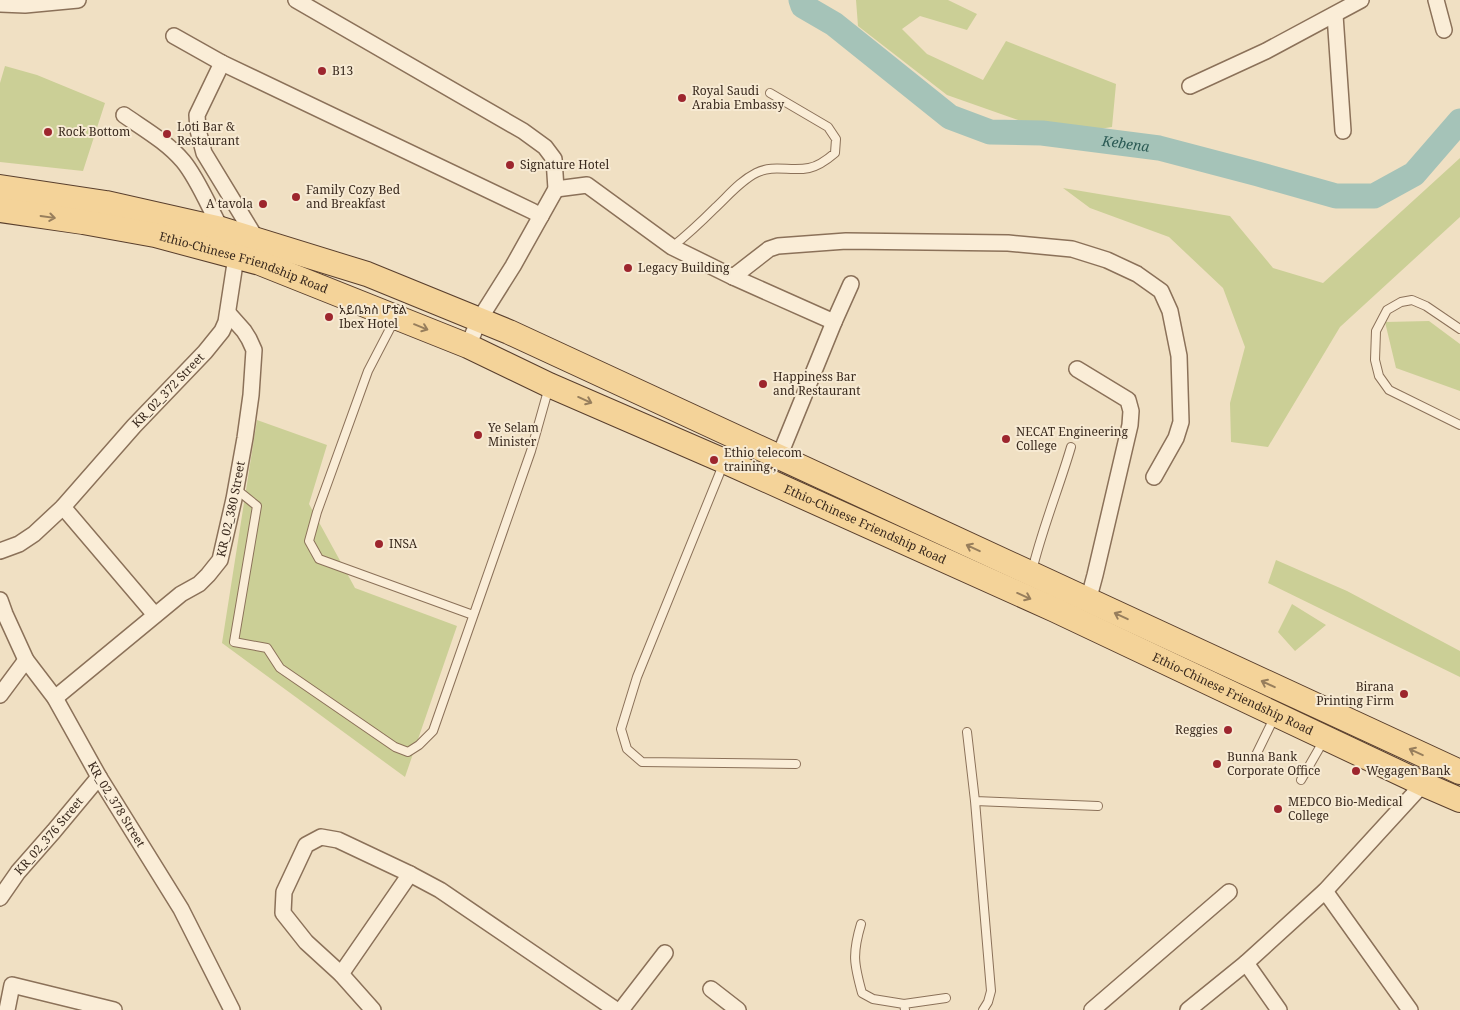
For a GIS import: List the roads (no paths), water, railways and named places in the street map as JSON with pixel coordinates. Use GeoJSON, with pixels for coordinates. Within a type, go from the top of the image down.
{"type":"FeatureCollection","features":[{"type":"Feature","properties":{"kind":"main road","name":"Ethio-Chinese Friendship Road"},"geometry":{"type":"LineString","coordinates":[[0,187],[106,203],[221,229],[367,274],[509,332],[1031,575],[1059,599],[1088,601],[1460,772]]}},
{"type":"Feature","properties":{"kind":"main road","name":"Ethio-Chinese Friendship Road"},"geometry":{"type":"LineString","coordinates":[[0,210],[155,235],[260,263],[468,346],[549,385],[724,461],[1059,599],[1276,715],[1460,800]]}},
{"type":"Feature","properties":{"kind":"street"},"geometry":{"type":"LineString","coordinates":[[0,4],[25,5],[78,0]]}},
{"type":"Feature","properties":{"kind":"street"},"geometry":{"type":"LineString","coordinates":[[296,0],[523,130],[545,147],[554,159],[556,189],[513,266],[479,320],[468,346]]}},
{"type":"Feature","properties":{"kind":"street"},"geometry":{"type":"LineString","coordinates":[[1190,86],[1266,51],[1361,0]]}},
{"type":"Feature","properties":{"kind":"street"},"geometry":{"type":"LineString","coordinates":[[1436,0],[1444,30]]}},
{"type":"Feature","properties":{"kind":"street"},"geometry":{"type":"LineString","coordinates":[[1335,15],[1343,131]]}},
{"type":"Feature","properties":{"kind":"street"},"geometry":{"type":"LineString","coordinates":[[174,36],[222,63],[541,216]]}},
{"type":"Feature","properties":{"kind":"street"},"geometry":{"type":"LineString","coordinates":[[222,63],[197,115],[198,130],[204,153],[257,240]]}},
{"type":"Feature","properties":{"kind":"street"},"geometry":{"type":"LineString","coordinates":[[124,114],[166,145],[183,161],[221,229]]}},
{"type":"Feature","properties":{"kind":"street"},"geometry":{"type":"LineString","coordinates":[[556,189],[587,185],[672,247],[733,277],[834,322]]}},
{"type":"Feature","properties":{"kind":"street"},"geometry":{"type":"LineString","coordinates":[[733,277],[769,249],[778,246],[846,241],[1008,243],[1072,249],[1107,260],[1138,274],[1161,291],[1170,311],[1179,356],[1181,422],[1176,438],[1154,477]]}},
{"type":"Feature","properties":{"kind":"street","name":"KR_02_372 Street"},"geometry":{"type":"LineString","coordinates":[[0,551],[19,544],[34,534],[63,508],[134,426],[205,352],[222,331],[228,313],[236,257]]}},
{"type":"Feature","properties":{"kind":"street"},"geometry":{"type":"LineString","coordinates":[[779,457],[851,284]]}},
{"type":"Feature","properties":{"kind":"street","name":"KR_02_380 Street"},"geometry":{"type":"LineString","coordinates":[[55,698],[181,594],[199,584],[220,560],[236,490],[251,395],[254,350],[250,338],[228,313]]}},
{"type":"Feature","properties":{"kind":"street"},"geometry":{"type":"LineString","coordinates":[[1078,368],[1128,400],[1131,411],[1128,434],[1088,601]]}},
{"type":"Feature","properties":{"kind":"street"},"geometry":{"type":"LineString","coordinates":[[63,508],[156,615]]}},
{"type":"Feature","properties":{"kind":"street","name":"KR_02_378 Street"},"geometry":{"type":"LineString","coordinates":[[0,600],[26,660],[55,698],[99,777],[181,908],[232,1010]]}},
{"type":"Feature","properties":{"kind":"street"},"geometry":{"type":"LineString","coordinates":[[0,695],[26,660]]}},
{"type":"Feature","properties":{"kind":"street","name":"KR_02_376 Street"},"geometry":{"type":"LineString","coordinates":[[0,898],[18,872],[99,777]]}},
{"type":"Feature","properties":{"kind":"street"},"geometry":{"type":"LineString","coordinates":[[1188,1010],[1246,963],[1325,891],[1423,784]]}},
{"type":"Feature","properties":{"kind":"street"},"geometry":{"type":"LineString","coordinates":[[373,1010],[341,974],[306,942],[283,913],[284,892],[306,845],[321,837],[338,840],[440,890],[616,1010]]}},
{"type":"Feature","properties":{"kind":"street"},"geometry":{"type":"LineString","coordinates":[[341,974],[410,874]]}},
{"type":"Feature","properties":{"kind":"street"},"geometry":{"type":"LineString","coordinates":[[1325,891],[1410,1010]]}},
{"type":"Feature","properties":{"kind":"street"},"geometry":{"type":"LineString","coordinates":[[1092,1010],[1229,892]]}},
{"type":"Feature","properties":{"kind":"street"},"geometry":{"type":"LineString","coordinates":[[621,1010],[665,953]]}},
{"type":"Feature","properties":{"kind":"street"},"geometry":{"type":"LineString","coordinates":[[1246,963],[1279,1010]]}},
{"type":"Feature","properties":{"kind":"street"},"geometry":{"type":"LineString","coordinates":[[7,1010],[6,984],[114,1010]]}},
{"type":"Feature","properties":{"kind":"street"},"geometry":{"type":"LineString","coordinates":[[711,989],[738,1010]]}},
{"type":"Feature","properties":{"kind":"lane"},"geometry":{"type":"LineString","coordinates":[[672,247],[743,181],[756,172],[773,167],[810,168],[827,160],[835,153],[836,139],[828,127],[770,93]]}},
{"type":"Feature","properties":{"kind":"lane"},"geometry":{"type":"LineString","coordinates":[[1460,329],[1426,306],[1412,300],[1401,302],[1387,310],[1376,331],[1375,360],[1380,376],[1389,390],[1460,425]]}},
{"type":"Feature","properties":{"kind":"lane"},"geometry":{"type":"LineString","coordinates":[[396,317],[368,371],[317,512],[309,541],[319,559],[473,615]]}},
{"type":"Feature","properties":{"kind":"lane"},"geometry":{"type":"LineString","coordinates":[[236,490],[257,506],[234,642],[268,648],[280,668],[396,747],[408,752],[420,745],[433,731],[530,451],[549,385]]}},
{"type":"Feature","properties":{"kind":"lane"},"geometry":{"type":"LineString","coordinates":[[1031,575],[1038,543],[1060,486],[1071,447]]}},
{"type":"Feature","properties":{"kind":"lane"},"geometry":{"type":"LineString","coordinates":[[724,461],[637,677],[622,729],[627,749],[642,762],[796,764]]}},
{"type":"Feature","properties":{"kind":"lane"},"geometry":{"type":"LineString","coordinates":[[1255,757],[1276,715]]}},
{"type":"Feature","properties":{"kind":"lane"},"geometry":{"type":"LineString","coordinates":[[967,732],[975,801],[991,991],[988,1002],[983,1010]]}},
{"type":"Feature","properties":{"kind":"lane"},"geometry":{"type":"LineString","coordinates":[[1301,780],[1325,738]]}},
{"type":"Feature","properties":{"kind":"lane"},"geometry":{"type":"LineString","coordinates":[[975,801],[1098,806]]}},
{"type":"Feature","properties":{"kind":"lane"},"geometry":{"type":"LineString","coordinates":[[861,924],[856,941],[854,962],[862,993],[873,999],[905,1007],[946,998]]}},
{"type":"Feature","properties":{"kind":"waterway","name":"Kebena"},"geometry":{"type":"LineString","coordinates":[[801,0],[803,6],[834,24],[950,117],[990,132],[1042,133],[1159,148],[1336,196],[1374,196],[1414,174],[1460,121]]}},
{"type":"Feature","properties":{"kind":"place","name":"B13"},"geometry":{"type":"Point","coordinates":[322,71]}},
{"type":"Feature","properties":{"kind":"place","name":"Royal Saudi Arabia Embassy"},"geometry":{"type":"Point","coordinates":[682,98]}},
{"type":"Feature","properties":{"kind":"place","name":"Rock Bottom"},"geometry":{"type":"Point","coordinates":[48,132]}},
{"type":"Feature","properties":{"kind":"place","name":"Loti Bar & Restaurant"},"geometry":{"type":"Point","coordinates":[167,134]}},
{"type":"Feature","properties":{"kind":"place","name":"Signature Hotel"},"geometry":{"type":"Point","coordinates":[510,165]}},
{"type":"Feature","properties":{"kind":"place","name":"Family Cozy Bed and Breakfast"},"geometry":{"type":"Point","coordinates":[296,197]}},
{"type":"Feature","properties":{"kind":"place","name":"A tavola"},"geometry":{"type":"Point","coordinates":[263,204]}},
{"type":"Feature","properties":{"kind":"place","name":"Legacy Building"},"geometry":{"type":"Point","coordinates":[628,268]}},
{"type":"Feature","properties":{"kind":"place","name":"አይቤክስ ሆቴል Ibex Hotel"},"geometry":{"type":"Point","coordinates":[329,317]}},
{"type":"Feature","properties":{"kind":"place","name":"Happiness Bar and Restaurant"},"geometry":{"type":"Point","coordinates":[763,384]}},
{"type":"Feature","properties":{"kind":"place","name":"Ye Selam Minister"},"geometry":{"type":"Point","coordinates":[478,435]}},
{"type":"Feature","properties":{"kind":"place","name":"NECAT Engineering College"},"geometry":{"type":"Point","coordinates":[1006,439]}},
{"type":"Feature","properties":{"kind":"place","name":"Ethio telecom training ,"},"geometry":{"type":"Point","coordinates":[714,460]}},
{"type":"Feature","properties":{"kind":"place","name":"INSA"},"geometry":{"type":"Point","coordinates":[379,544]}},
{"type":"Feature","properties":{"kind":"place","name":"Birana Printing Firm"},"geometry":{"type":"Point","coordinates":[1404,694]}},
{"type":"Feature","properties":{"kind":"place","name":"Reggies"},"geometry":{"type":"Point","coordinates":[1228,730]}},
{"type":"Feature","properties":{"kind":"place","name":"Bunna Bank Corporate Office"},"geometry":{"type":"Point","coordinates":[1217,764]}},
{"type":"Feature","properties":{"kind":"place","name":"Wegagen Bank"},"geometry":{"type":"Point","coordinates":[1356,771]}},
{"type":"Feature","properties":{"kind":"place","name":"MEDCO Bio-Medical College"},"geometry":{"type":"Point","coordinates":[1278,809]}}]}
